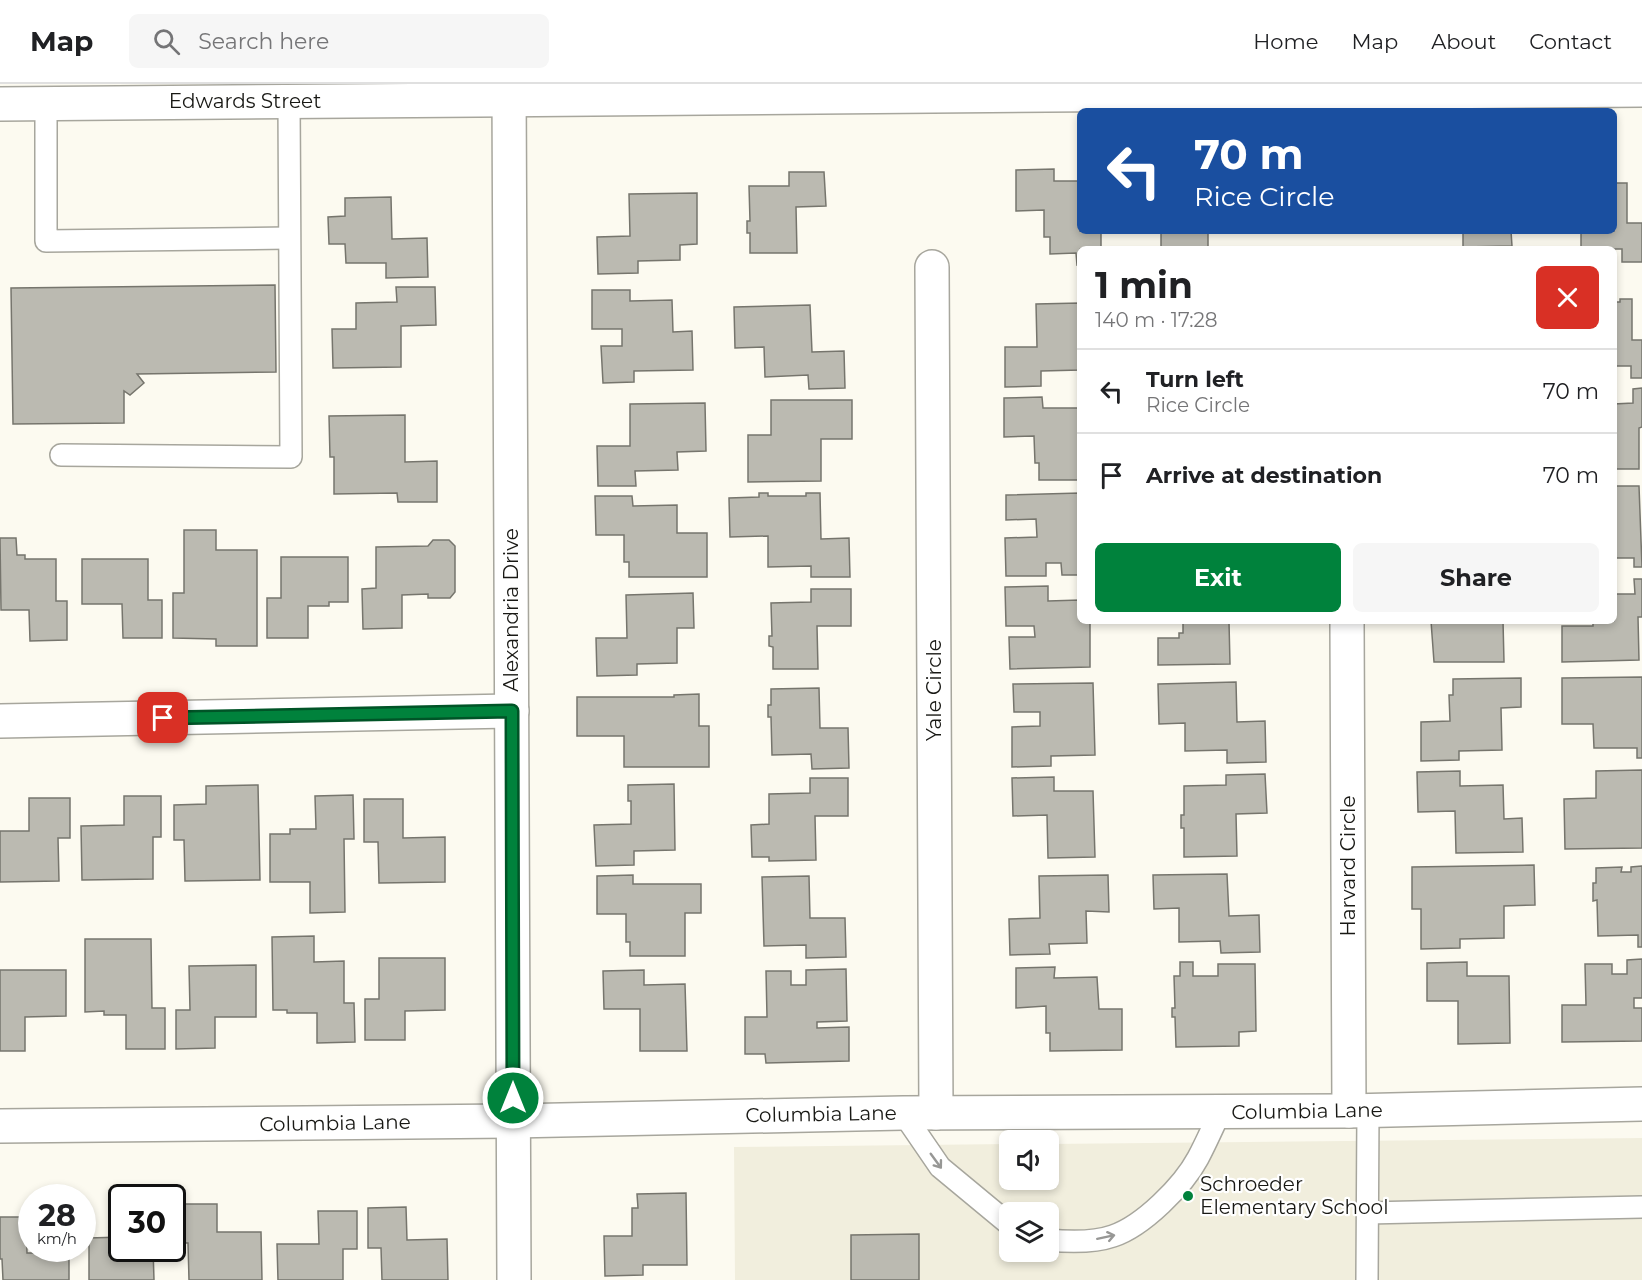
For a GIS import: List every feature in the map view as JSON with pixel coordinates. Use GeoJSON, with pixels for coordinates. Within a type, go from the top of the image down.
{"type":"FeatureCollection","features":[{"type":"Feature","properties":{"kind":"street","name":"Edwards Street"},"geometry":{"type":"LineString","coordinates":[[0,104],[59,97],[171,93],[290,102],[509,92],[1642,90]]}},
{"type":"Feature","properties":{"kind":"street","name":"Alexandria Drive"},"geometry":{"type":"LineString","coordinates":[[509,92],[514,1280]]}},
{"type":"Feature","properties":{"kind":"street","name":"Yale Circle"},"geometry":{"type":"LineString","coordinates":[[932,267],[936,1113]]}},
{"type":"Feature","properties":{"kind":"street","name":"Harvard Circle"},"geometry":{"type":"LineString","coordinates":[[1347,624],[1359,1110]]}},
{"type":"Feature","properties":{"kind":"street"},"geometry":{"type":"LineString","coordinates":[[0,722],[512,711]]}},
{"type":"Feature","properties":{"kind":"street","name":"Columbia Lane"},"geometry":{"type":"LineString","coordinates":[[0,1126],[513,1121],[903,1113],[1220,1112],[1642,1104]]}},
{"type":"Feature","properties":{"kind":"lane"},"geometry":{"type":"LineString","coordinates":[[59,97],[46,240],[290,238]]}},
{"type":"Feature","properties":{"kind":"lane"},"geometry":{"type":"LineString","coordinates":[[61,455],[291,457],[290,102]]}},
{"type":"Feature","properties":{"kind":"lane"},"geometry":{"type":"LineString","coordinates":[[1359,1110],[1367,1223],[1367,1280]]}},
{"type":"Feature","properties":{"kind":"lane"},"geometry":{"type":"LineString","coordinates":[[1059,1241],[1072,1242],[1113,1236],[1150,1215],[1179,1186],[1197,1160],[1220,1112]]}},
{"type":"Feature","properties":{"kind":"lane"},"geometry":{"type":"LineString","coordinates":[[903,1113],[940,1167],[999,1216]]}},
{"type":"Feature","properties":{"kind":"lane"},"geometry":{"type":"LineString","coordinates":[[1367,1223],[1642,1207]]}},
{"type":"Feature","properties":{"kind":"shaded area","name":"Schroeder Elementary School"},"geometry":{"type":"Polygon","coordinates":[[[1642,1138],[1642,1280],[735,1280],[734,1147],[999,1144],[999,1190],[1059,1190],[1059,1144],[1642,1138]]]}},
{"type":"Feature","properties":{"kind":"building"},"geometry":{"type":"Polygon","coordinates":[[[1054,169],[1054,181],[1077,181],[1077,234],[1101,234],[1101,246],[1077,246],[1077,265],[1076,253],[1050,254],[1050,237],[1044,237],[1044,210],[1016,211],[1016,170],[1054,169]]]}},
{"type":"Feature","properties":{"kind":"building"},"geometry":{"type":"Polygon","coordinates":[[[789,172],[824,172],[826,206],[796,207],[797,253],[750,253],[750,233],[747,233],[747,221],[750,221],[749,186],[789,186],[789,172]]]}},
{"type":"Feature","properties":{"kind":"building"},"geometry":{"type":"Polygon","coordinates":[[[1617,183],[1627,183],[1627,223],[1642,223],[1642,262],[1622,262],[1622,249],[1617,249],[1617,246],[1581,246],[1581,234],[1617,234],[1617,183]]]}},
{"type":"Feature","properties":{"kind":"building"},"geometry":{"type":"Polygon","coordinates":[[[697,193],[697,244],[680,245],[680,260],[638,261],[638,273],[598,274],[597,237],[630,236],[629,194],[697,193]]]}},
{"type":"Feature","properties":{"kind":"building"},"geometry":{"type":"Polygon","coordinates":[[[391,197],[392,239],[427,238],[428,277],[386,278],[386,263],[346,263],[345,244],[329,244],[328,217],[345,216],[345,198],[391,197]]]}},
{"type":"Feature","properties":{"kind":"building"},"geometry":{"type":"Polygon","coordinates":[[[1161,234],[1208,234],[1208,246],[1161,246],[1161,234]]]}},
{"type":"Feature","properties":{"kind":"building"},"geometry":{"type":"Polygon","coordinates":[[[1463,234],[1511,234],[1512,246],[1463,246],[1463,234]]]}},
{"type":"Feature","properties":{"kind":"building"},"geometry":{"type":"Polygon","coordinates":[[[275,285],[276,372],[137,374],[144,383],[130,395],[124,391],[124,423],[13,424],[11,288],[275,285]]]}},
{"type":"Feature","properties":{"kind":"building"},"geometry":{"type":"Polygon","coordinates":[[[396,287],[435,287],[436,325],[401,326],[401,367],[333,368],[332,329],[356,329],[356,303],[397,302],[396,287]]]}},
{"type":"Feature","properties":{"kind":"building"},"geometry":{"type":"Polygon","coordinates":[[[592,290],[630,290],[630,301],[672,300],[673,332],[692,331],[693,370],[634,371],[634,382],[603,383],[601,346],[622,346],[622,329],[592,329],[592,290]]]}},
{"type":"Feature","properties":{"kind":"building"},"geometry":{"type":"Polygon","coordinates":[[[1620,299],[1632,299],[1632,340],[1642,340],[1642,378],[1631,378],[1631,366],[1617,366],[1617,302],[1620,302],[1620,299]]]}},
{"type":"Feature","properties":{"kind":"building"},"geometry":{"type":"Polygon","coordinates":[[[1077,303],[1077,370],[1041,371],[1041,386],[1005,387],[1005,347],[1037,347],[1036,304],[1077,303]]]}},
{"type":"Feature","properties":{"kind":"building"},"geometry":{"type":"Polygon","coordinates":[[[810,305],[812,352],[844,351],[845,388],[809,389],[808,375],[765,377],[764,347],[735,348],[734,307],[810,305]]]}},
{"type":"Feature","properties":{"kind":"building"},"geometry":{"type":"Polygon","coordinates":[[[1642,388],[1639,469],[1617,469],[1617,404],[1633,403],[1633,389],[1642,388]]]}},
{"type":"Feature","properties":{"kind":"building"},"geometry":{"type":"Polygon","coordinates":[[[1042,397],[1043,408],[1077,408],[1077,480],[1039,480],[1039,463],[1035,463],[1034,436],[1004,437],[1004,398],[1042,397]]]}},
{"type":"Feature","properties":{"kind":"building"},"geometry":{"type":"Polygon","coordinates":[[[771,400],[852,400],[852,439],[821,439],[821,481],[748,482],[748,435],[771,435],[771,400]]]}},
{"type":"Feature","properties":{"kind":"building"},"geometry":{"type":"Polygon","coordinates":[[[705,403],[706,451],[677,452],[678,470],[635,471],[636,486],[598,486],[597,446],[630,446],[630,404],[705,403]]]}},
{"type":"Feature","properties":{"kind":"building"},"geometry":{"type":"Polygon","coordinates":[[[405,415],[405,462],[437,461],[437,502],[398,502],[397,493],[334,494],[334,457],[330,457],[329,416],[405,415]]]}},
{"type":"Feature","properties":{"kind":"building"},"geometry":{"type":"Polygon","coordinates":[[[1617,486],[1639,486],[1642,567],[1634,567],[1634,558],[1617,558],[1617,486]]]}},
{"type":"Feature","properties":{"kind":"building"},"geometry":{"type":"Polygon","coordinates":[[[759,493],[768,493],[768,496],[806,496],[806,493],[820,493],[821,539],[849,538],[850,577],[811,577],[811,566],[768,567],[768,536],[730,537],[729,498],[759,497],[759,493]]]}},
{"type":"Feature","properties":{"kind":"building"},"geometry":{"type":"Polygon","coordinates":[[[1077,493],[1077,575],[1062,575],[1061,563],[1046,563],[1046,576],[1006,576],[1005,538],[1037,537],[1036,519],[1006,520],[1006,495],[1077,493]]]}},
{"type":"Feature","properties":{"kind":"building"},"geometry":{"type":"Polygon","coordinates":[[[595,496],[632,496],[633,506],[677,505],[677,533],[707,533],[707,577],[629,577],[629,562],[624,562],[624,535],[596,535],[595,496]]]}},
{"type":"Feature","properties":{"kind":"building"},"geometry":{"type":"Polygon","coordinates":[[[184,530],[216,530],[216,550],[257,550],[257,646],[216,646],[216,639],[173,638],[173,593],[184,593],[184,530]]]}},
{"type":"Feature","properties":{"kind":"building"},"geometry":{"type":"Polygon","coordinates":[[[0,538],[16,538],[17,555],[25,555],[25,559],[56,559],[56,601],[67,601],[67,640],[30,641],[29,610],[1,610],[0,538]]]}},
{"type":"Feature","properties":{"kind":"building"},"geometry":{"type":"Polygon","coordinates":[[[433,540],[449,540],[455,546],[455,592],[450,598],[428,598],[428,594],[402,595],[402,628],[363,629],[362,589],[376,588],[376,547],[428,546],[433,540]]]}},
{"type":"Feature","properties":{"kind":"building"},"geometry":{"type":"Polygon","coordinates":[[[281,557],[348,557],[348,602],[329,602],[329,606],[308,606],[308,638],[267,638],[267,598],[281,598],[281,557]]]}},
{"type":"Feature","properties":{"kind":"building"},"geometry":{"type":"Polygon","coordinates":[[[82,559],[148,559],[148,600],[162,600],[162,638],[123,638],[122,604],[82,604],[82,559]]]}},
{"type":"Feature","properties":{"kind":"building"},"geometry":{"type":"Polygon","coordinates":[[[1634,579],[1642,579],[1642,617],[1638,617],[1639,660],[1562,662],[1562,626],[1617,624],[1617,594],[1635,594],[1634,579]]]}},
{"type":"Feature","properties":{"kind":"building"},"geometry":{"type":"Polygon","coordinates":[[[1048,586],[1048,601],[1077,600],[1077,624],[1090,624],[1090,667],[1010,669],[1009,637],[1035,637],[1034,626],[1006,626],[1005,587],[1048,586]]]}},
{"type":"Feature","properties":{"kind":"building"},"geometry":{"type":"Polygon","coordinates":[[[811,589],[851,589],[851,626],[817,626],[818,669],[773,669],[773,647],[769,646],[769,636],[772,636],[771,603],[811,602],[811,589]]]}},
{"type":"Feature","properties":{"kind":"building"},"geometry":{"type":"Polygon","coordinates":[[[693,593],[694,628],[677,628],[677,663],[637,664],[637,675],[597,676],[596,638],[627,638],[626,595],[693,593]]]}},
{"type":"Feature","properties":{"kind":"building"},"geometry":{"type":"Polygon","coordinates":[[[1183,624],[1229,624],[1230,664],[1158,665],[1158,638],[1179,638],[1179,633],[1183,633],[1183,624]]]}},
{"type":"Feature","properties":{"kind":"building"},"geometry":{"type":"Polygon","coordinates":[[[1431,624],[1503,624],[1504,662],[1434,662],[1431,624]]]}},
{"type":"Feature","properties":{"kind":"building"},"geometry":{"type":"Polygon","coordinates":[[[1642,677],[1642,758],[1637,758],[1637,748],[1594,748],[1593,724],[1562,724],[1562,678],[1642,677]]]}},
{"type":"Feature","properties":{"kind":"building"},"geometry":{"type":"Polygon","coordinates":[[[1521,678],[1521,707],[1501,708],[1502,750],[1459,751],[1459,760],[1421,761],[1421,722],[1450,721],[1449,695],[1453,695],[1453,679],[1521,678]]]}},
{"type":"Feature","properties":{"kind":"building"},"geometry":{"type":"Polygon","coordinates":[[[1236,682],[1237,722],[1265,721],[1266,762],[1227,763],[1227,750],[1185,751],[1185,723],[1159,724],[1158,684],[1236,682]]]}},
{"type":"Feature","properties":{"kind":"building"},"geometry":{"type":"Polygon","coordinates":[[[1093,683],[1095,755],[1051,756],[1051,766],[1012,767],[1012,727],[1040,726],[1040,712],[1014,712],[1013,684],[1093,683]]]}},
{"type":"Feature","properties":{"kind":"building"},"geometry":{"type":"Polygon","coordinates":[[[819,688],[820,728],[848,728],[849,768],[812,769],[811,754],[772,755],[771,717],[768,717],[771,689],[819,688]]]}},
{"type":"Feature","properties":{"kind":"building"},"geometry":{"type":"Polygon","coordinates":[[[699,694],[699,726],[709,726],[709,767],[624,767],[624,736],[577,736],[577,697],[674,697],[674,695],[699,694]]]}},
{"type":"Feature","properties":{"kind":"building"},"geometry":{"type":"Polygon","coordinates":[[[1642,770],[1642,848],[1565,849],[1564,799],[1596,798],[1596,771],[1642,770]]]}},
{"type":"Feature","properties":{"kind":"building"},"geometry":{"type":"Polygon","coordinates":[[[1460,771],[1460,786],[1503,785],[1504,819],[1522,818],[1523,852],[1456,853],[1455,811],[1418,812],[1417,772],[1460,771]]]}},
{"type":"Feature","properties":{"kind":"building"},"geometry":{"type":"Polygon","coordinates":[[[1265,774],[1267,813],[1236,814],[1237,856],[1184,857],[1184,828],[1181,828],[1181,815],[1184,815],[1184,786],[1226,785],[1226,775],[1265,774]]]}},
{"type":"Feature","properties":{"kind":"building"},"geometry":{"type":"Polygon","coordinates":[[[1054,777],[1054,791],[1093,791],[1095,857],[1048,858],[1047,815],[1013,816],[1012,778],[1054,777]]]}},
{"type":"Feature","properties":{"kind":"building"},"geometry":{"type":"Polygon","coordinates":[[[810,778],[848,778],[848,816],[815,816],[816,860],[769,861],[769,857],[752,857],[751,825],[769,824],[769,794],[810,793],[810,778]]]}},
{"type":"Feature","properties":{"kind":"building"},"geometry":{"type":"Polygon","coordinates":[[[674,784],[675,850],[634,851],[634,865],[596,866],[594,825],[631,824],[628,785],[674,784]]]}},
{"type":"Feature","properties":{"kind":"building"},"geometry":{"type":"Polygon","coordinates":[[[258,785],[260,880],[185,881],[184,840],[174,840],[174,805],[206,804],[206,786],[258,785]]]}},
{"type":"Feature","properties":{"kind":"building"},"geometry":{"type":"Polygon","coordinates":[[[353,795],[354,839],[344,839],[345,912],[310,913],[310,882],[270,882],[270,834],[290,834],[290,829],[316,829],[315,796],[353,795]]]}},
{"type":"Feature","properties":{"kind":"building"},"geometry":{"type":"Polygon","coordinates":[[[124,796],[161,796],[161,837],[153,837],[153,879],[82,880],[81,826],[124,825],[124,796]]]}},
{"type":"Feature","properties":{"kind":"building"},"geometry":{"type":"Polygon","coordinates":[[[29,798],[70,798],[70,838],[58,838],[59,881],[0,882],[0,831],[29,831],[29,798]]]}},
{"type":"Feature","properties":{"kind":"building"},"geometry":{"type":"Polygon","coordinates":[[[364,799],[403,799],[403,838],[445,837],[445,882],[379,883],[378,842],[364,842],[364,799]]]}},
{"type":"Feature","properties":{"kind":"building"},"geometry":{"type":"Polygon","coordinates":[[[1534,865],[1535,905],[1504,906],[1504,938],[1460,939],[1460,948],[1421,949],[1421,909],[1412,909],[1412,867],[1534,865]]]}},
{"type":"Feature","properties":{"kind":"building"},"geometry":{"type":"Polygon","coordinates":[[[1642,866],[1642,947],[1638,947],[1638,935],[1598,936],[1597,900],[1593,901],[1596,868],[1622,867],[1621,872],[1631,872],[1631,867],[1642,866]]]}},
{"type":"Feature","properties":{"kind":"building"},"geometry":{"type":"Polygon","coordinates":[[[1227,874],[1229,916],[1259,915],[1260,952],[1221,953],[1220,941],[1179,942],[1179,908],[1154,909],[1153,875],[1227,874]]]}},
{"type":"Feature","properties":{"kind":"building"},"geometry":{"type":"Polygon","coordinates":[[[633,875],[633,884],[701,884],[701,913],[685,913],[685,956],[630,956],[630,942],[626,942],[626,914],[597,914],[597,876],[633,875]]]}},
{"type":"Feature","properties":{"kind":"building"},"geometry":{"type":"Polygon","coordinates":[[[1108,875],[1109,912],[1086,911],[1087,943],[1049,944],[1050,954],[1010,955],[1009,919],[1040,918],[1039,876],[1108,875]]]}},
{"type":"Feature","properties":{"kind":"building"},"geometry":{"type":"Polygon","coordinates":[[[809,876],[810,918],[845,918],[846,957],[806,958],[806,945],[764,946],[762,877],[809,876]]]}},
{"type":"Feature","properties":{"kind":"building"},"geometry":{"type":"Polygon","coordinates":[[[314,936],[314,962],[344,961],[344,1003],[354,1003],[355,1042],[317,1043],[317,1013],[287,1013],[287,1010],[273,1010],[272,937],[314,936]]]}},
{"type":"Feature","properties":{"kind":"building"},"geometry":{"type":"Polygon","coordinates":[[[85,939],[151,939],[152,1008],[165,1008],[165,1049],[126,1049],[126,1015],[104,1015],[104,1011],[85,1012],[85,939]]]}},
{"type":"Feature","properties":{"kind":"building"},"geometry":{"type":"Polygon","coordinates":[[[379,958],[445,958],[445,1010],[405,1011],[405,1040],[365,1040],[365,999],[379,999],[379,958]]]}},
{"type":"Feature","properties":{"kind":"building"},"geometry":{"type":"Polygon","coordinates":[[[1642,959],[1642,998],[1634,998],[1634,1008],[1642,1008],[1642,1041],[1562,1042],[1562,1005],[1586,1005],[1585,964],[1612,964],[1612,974],[1627,974],[1627,960],[1642,959]]]}},
{"type":"Feature","properties":{"kind":"building"},"geometry":{"type":"Polygon","coordinates":[[[1180,962],[1193,962],[1193,976],[1218,976],[1218,964],[1255,964],[1256,1031],[1239,1032],[1239,1046],[1176,1047],[1175,1017],[1172,1017],[1172,1008],[1175,1008],[1174,976],[1180,976],[1180,962]]]}},
{"type":"Feature","properties":{"kind":"building"},"geometry":{"type":"Polygon","coordinates":[[[1467,962],[1467,976],[1509,976],[1510,1043],[1458,1044],[1458,1001],[1427,1001],[1427,963],[1467,962]]]}},
{"type":"Feature","properties":{"kind":"building"},"geometry":{"type":"Polygon","coordinates":[[[256,965],[256,1017],[215,1017],[215,1048],[176,1049],[176,1010],[190,1010],[189,966],[256,965]]]}},
{"type":"Feature","properties":{"kind":"building"},"geometry":{"type":"Polygon","coordinates":[[[1055,967],[1054,978],[1097,977],[1099,1009],[1122,1009],[1122,1050],[1050,1051],[1050,1033],[1046,1033],[1046,1006],[1016,1008],[1016,968],[1055,967]]]}},
{"type":"Feature","properties":{"kind":"building"},"geometry":{"type":"Polygon","coordinates":[[[846,969],[847,1021],[817,1022],[817,1028],[849,1027],[849,1061],[766,1063],[765,1054],[745,1054],[745,1017],[767,1017],[766,971],[791,971],[791,985],[806,985],[806,970],[846,969]]]}},
{"type":"Feature","properties":{"kind":"building"},"geometry":{"type":"Polygon","coordinates":[[[0,970],[66,970],[66,1016],[25,1017],[25,1051],[0,1051],[0,970]]]}},
{"type":"Feature","properties":{"kind":"building"},"geometry":{"type":"Polygon","coordinates":[[[644,970],[644,985],[685,984],[687,1051],[640,1051],[640,1009],[604,1009],[603,971],[644,970]]]}},
{"type":"Feature","properties":{"kind":"building"},"geometry":{"type":"Polygon","coordinates":[[[686,1193],[687,1265],[643,1265],[643,1275],[605,1276],[604,1236],[632,1236],[632,1208],[638,1208],[637,1194],[686,1193]]]}},
{"type":"Feature","properties":{"kind":"building"},"geometry":{"type":"Polygon","coordinates":[[[186,1204],[217,1204],[217,1232],[261,1232],[262,1280],[189,1280],[188,1243],[186,1243],[186,1204]]]}},
{"type":"Feature","properties":{"kind":"building"},"geometry":{"type":"Polygon","coordinates":[[[406,1207],[407,1240],[447,1239],[448,1280],[382,1280],[381,1248],[368,1248],[368,1208],[406,1207]]]}},
{"type":"Feature","properties":{"kind":"building"},"geometry":{"type":"Polygon","coordinates":[[[318,1211],[357,1211],[357,1249],[343,1249],[343,1280],[278,1280],[277,1244],[319,1244],[318,1211]]]}},
{"type":"Feature","properties":{"kind":"building"},"geometry":{"type":"Polygon","coordinates":[[[0,1217],[18,1217],[18,1262],[69,1262],[69,1280],[3,1280],[2,1259],[0,1259],[0,1217]]]}},
{"type":"Feature","properties":{"kind":"building"},"geometry":{"type":"Polygon","coordinates":[[[919,1234],[919,1280],[851,1280],[851,1235],[919,1234]]]}},
{"type":"Feature","properties":{"kind":"building"},"geometry":{"type":"Polygon","coordinates":[[[108,1237],[108,1262],[153,1262],[154,1280],[89,1280],[89,1262],[96,1262],[96,1238],[108,1237]]]}},
{"type":"Feature","properties":{"kind":"place","name":"Schroeder Elementary School"},"geometry":{"type":"Point","coordinates":[1188,1196]}},
{"type":"Feature","properties":{"kind":"route"},"geometry":{"type":"LineString","coordinates":[[163,718],[512,711],[513,1098]]}}]}
